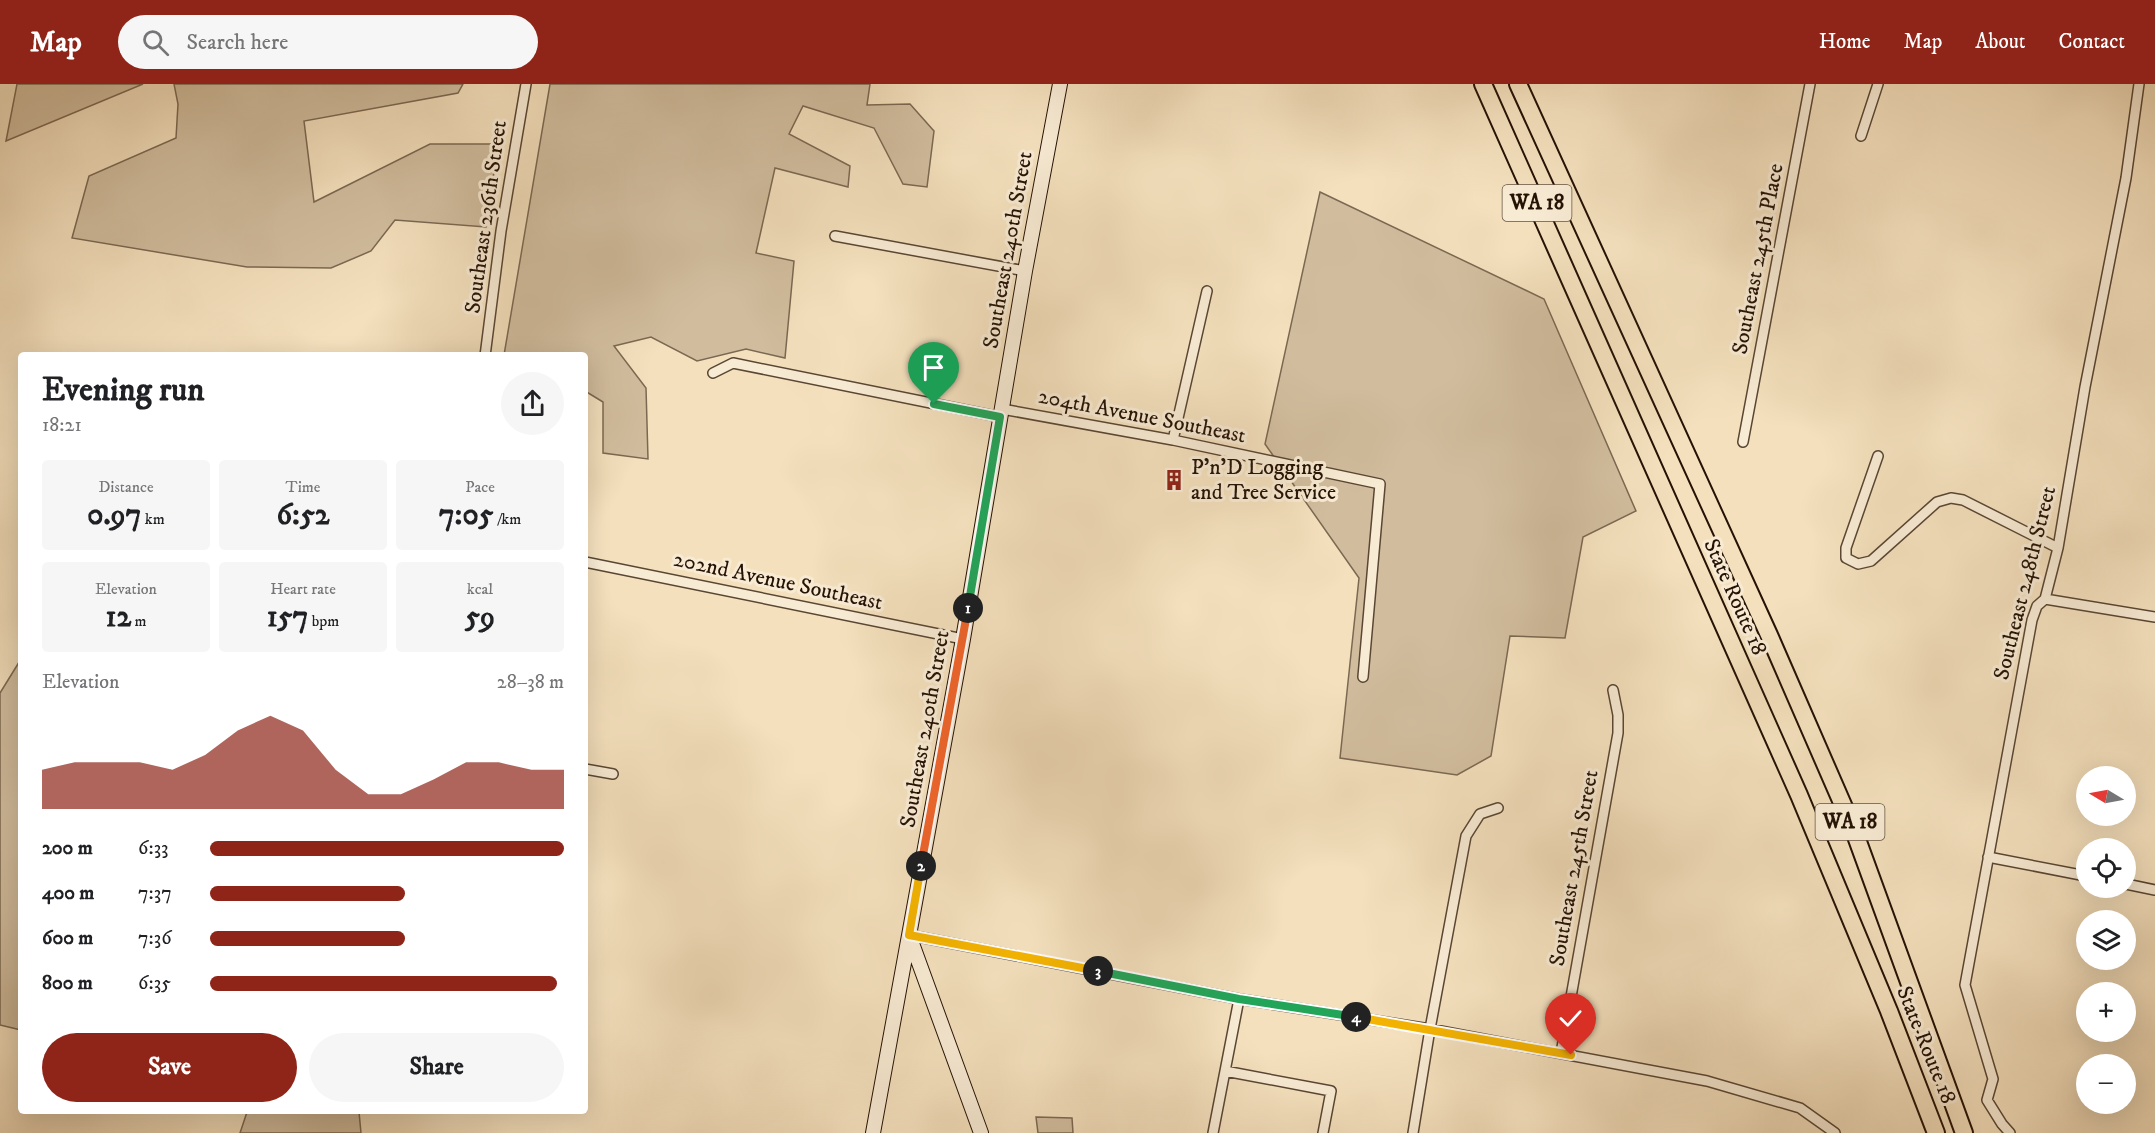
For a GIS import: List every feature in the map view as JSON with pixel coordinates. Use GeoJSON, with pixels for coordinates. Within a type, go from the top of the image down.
{"type":"FeatureCollection","features":[{"type":"Feature","properties":{"kind":"highway","name":"State Route 18"},"geometry":{"type":"LineString","coordinates":[[1483,84],[1799,795],[1893,1022],[1936,1133]]}},
{"type":"Feature","properties":{"kind":"highway","name":"State Route 18"},"geometry":{"type":"LineString","coordinates":[[1518,84],[1756,605],[1849,818],[1964,1133]]}},
{"type":"Feature","properties":{"kind":"main road","name":"Southeast 240th Street"},"geometry":{"type":"LineString","coordinates":[[873,1133],[963,639],[1025,271],[1060,84]]}},
{"type":"Feature","properties":{"kind":"main road"},"geometry":{"type":"LineString","coordinates":[[909,935],[981,1133]]}},
{"type":"Feature","properties":{"kind":"street","name":"Southeast 236th Street"},"geometry":{"type":"LineString","coordinates":[[486,352],[501,231],[526,84]]}},
{"type":"Feature","properties":{"kind":"street","name":"Southeast 245th Place"},"geometry":{"type":"LineString","coordinates":[[1743,442],[1810,84]]}},
{"type":"Feature","properties":{"kind":"street"},"geometry":{"type":"LineString","coordinates":[[1861,136],[1878,84]]}},
{"type":"Feature","properties":{"kind":"street","name":"Southeast 248th Street"},"geometry":{"type":"LineString","coordinates":[[2010,1133],[2001,1124],[1987,1100],[1993,1079],[1965,985],[2032,620],[2037,606],[2045,598],[2058,548],[2085,387],[2126,178],[2139,84]]}},
{"type":"Feature","properties":{"kind":"street"},"geometry":{"type":"LineString","coordinates":[[835,236],[1025,271]]}},
{"type":"Feature","properties":{"kind":"street"},"geometry":{"type":"LineString","coordinates":[[1173,440],[1207,291]]}},
{"type":"Feature","properties":{"kind":"street","name":"204th Avenue Southeast"},"geometry":{"type":"LineString","coordinates":[[713,373],[733,363],[1001,413],[1173,440],[1380,484],[1363,677]]}},
{"type":"Feature","properties":{"kind":"street"},"geometry":{"type":"LineString","coordinates":[[1878,456],[1846,548],[1846,558],[1858,564],[1872,561],[1937,502],[1951,498],[1963,500],[2058,548]]}},
{"type":"Feature","properties":{"kind":"street","name":"202nd Avenue Southeast"},"geometry":{"type":"LineString","coordinates":[[588,562],[963,639]]}},
{"type":"Feature","properties":{"kind":"street"},"geometry":{"type":"LineString","coordinates":[[2045,598],[2155,618]]}},
{"type":"Feature","properties":{"kind":"street","name":"Southeast 245th Street"},"geometry":{"type":"LineString","coordinates":[[1561,1053],[1618,733],[1618,715],[1613,690]]}},
{"type":"Feature","properties":{"kind":"street"},"geometry":{"type":"LineString","coordinates":[[588,770],[613,774]]}},
{"type":"Feature","properties":{"kind":"street"},"geometry":{"type":"LineString","coordinates":[[1413,1133],[1466,836],[1480,814],[1498,808]]}},
{"type":"Feature","properties":{"kind":"street"},"geometry":{"type":"LineString","coordinates":[[1988,857],[2076,874]]}},
{"type":"Feature","properties":{"kind":"street"},"geometry":{"type":"LineString","coordinates":[[2136,886],[2155,890]]}},
{"type":"Feature","properties":{"kind":"street"},"geometry":{"type":"LineString","coordinates":[[909,935],[1239,999],[1430,1029],[1707,1081],[1800,1108],[1835,1133]]}},
{"type":"Feature","properties":{"kind":"street"},"geometry":{"type":"LineString","coordinates":[[1213,1133],[1239,999]]}},
{"type":"Feature","properties":{"kind":"street"},"geometry":{"type":"LineString","coordinates":[[1225,1071],[1331,1091],[1323,1133]]}},
{"type":"Feature","properties":{"kind":"shaded area"},"geometry":{"type":"Polygon","coordinates":[[[17,84],[143,84],[6,141],[17,84]]]}},
{"type":"Feature","properties":{"kind":"shaded area"},"geometry":{"type":"Polygon","coordinates":[[[174,84],[463,84],[458,93],[304,121],[314,202],[430,144],[498,144],[486,227],[395,220],[371,251],[331,268],[247,267],[72,238],[89,176],[176,138],[178,104],[174,84]]]}},
{"type":"Feature","properties":{"kind":"shaded area"},"geometry":{"type":"Polygon","coordinates":[[[550,84],[870,84],[867,105],[910,104],[934,131],[927,187],[903,184],[874,128],[803,106],[789,134],[850,166],[848,187],[775,168],[756,253],[794,261],[785,358],[746,349],[697,361],[651,337],[614,346],[646,388],[648,459],[603,453],[603,402],[588,393],[588,352],[505,352],[550,84]]]}},
{"type":"Feature","properties":{"kind":"shaded area"},"geometry":{"type":"Polygon","coordinates":[[[1320,192],[1544,299],[1636,511],[1583,537],[1565,638],[1510,636],[1491,756],[1457,775],[1340,758],[1359,578],[1265,444],[1320,192]]]}},
{"type":"Feature","properties":{"kind":"shaded area"},"geometry":{"type":"Polygon","coordinates":[[[18,664],[18,1029],[0,1025],[0,693],[18,664]]]}},
{"type":"Feature","properties":{"kind":"shaded area"},"geometry":{"type":"Polygon","coordinates":[[[246,1114],[359,1114],[361,1133],[240,1133],[246,1114]]]}},
{"type":"Feature","properties":{"kind":"shaded area"},"geometry":{"type":"Polygon","coordinates":[[[1036,1117],[1072,1118],[1073,1133],[1038,1133],[1036,1117]]]}},
{"type":"Feature","properties":{"kind":"place","name":"P'n'D Logging and Tree Service"},"geometry":{"type":"Point","coordinates":[1174,480]}},
{"type":"Feature","properties":{"kind":"route"},"geometry":{"type":"LineString","coordinates":[[934,404],[1000,417],[963,639],[909,935],[1239,999],[1430,1029],[1571,1055]]}}]}
